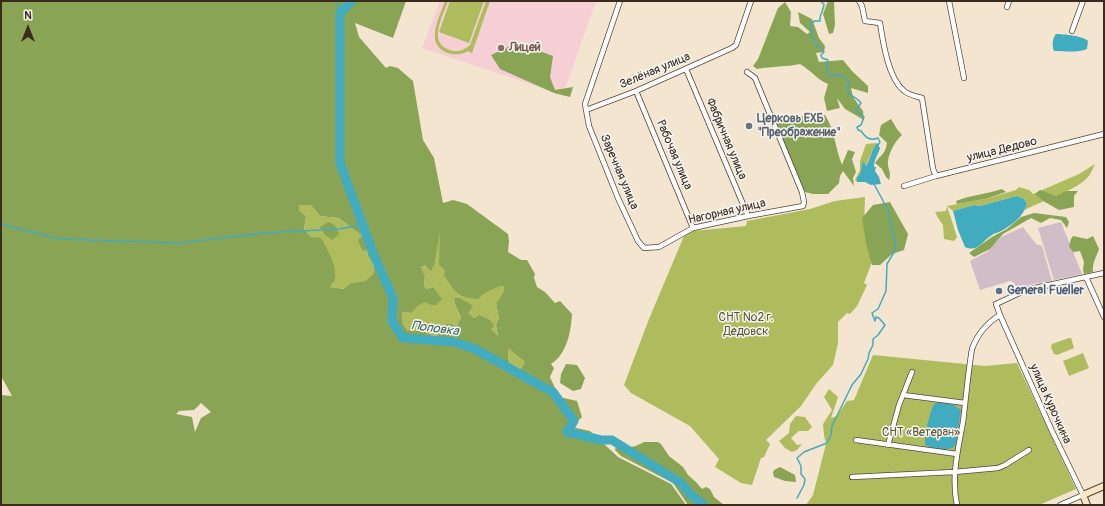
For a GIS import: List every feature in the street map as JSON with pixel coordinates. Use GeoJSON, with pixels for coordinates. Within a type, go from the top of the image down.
{"type":"FeatureCollection","features":[{"type":"Feature","properties":{"kind":"street"},"geometry":{"type":"LineString","coordinates":[[586,110],[586,100],[620,1]]}},
{"type":"Feature","properties":{"kind":"street","name":"Зелёная улица"},"geometry":{"type":"LineString","coordinates":[[586,110],[636,91],[732,48],[736,45],[751,1]]}},
{"type":"Feature","properties":{"kind":"street"},"geometry":{"type":"LineString","coordinates":[[859,1],[862,6],[864,21],[880,23],[887,59],[893,75],[901,89],[909,95],[922,98],[933,169],[936,176]]}},
{"type":"Feature","properties":{"kind":"street"},"geometry":{"type":"LineString","coordinates":[[949,1],[964,78]]}},
{"type":"Feature","properties":{"kind":"street"},"geometry":{"type":"LineString","coordinates":[[1007,7],[1009,1]]}},
{"type":"Feature","properties":{"kind":"street"},"geometry":{"type":"LineString","coordinates":[[1072,31],[1083,1]]}},
{"type":"Feature","properties":{"kind":"street","name":"Фабричная улица"},"geometry":{"type":"LineString","coordinates":[[686,69],[748,216]]}},
{"type":"Feature","properties":{"kind":"street","name":"Нагорная улица"},"geometry":{"type":"LineString","coordinates":[[638,241],[644,248],[659,247],[693,228],[803,206],[804,202],[802,192],[755,78],[747,72]]}},
{"type":"Feature","properties":{"kind":"street","name":"Рабочая улица"},"geometry":{"type":"LineString","coordinates":[[636,91],[693,228]]}},
{"type":"Feature","properties":{"kind":"street","name":"Заречная улица"},"geometry":{"type":"LineString","coordinates":[[586,110],[589,126],[615,191],[638,241]]}},
{"type":"Feature","properties":{"kind":"street","name":"улица Дедово"},"geometry":{"type":"LineString","coordinates":[[904,186],[936,176],[1104,134]]}},
{"type":"Feature","properties":{"kind":"street"},"geometry":{"type":"LineString","coordinates":[[957,505],[954,472],[965,403],[969,366],[974,343],[986,325],[1001,318],[996,304],[1026,290],[1104,273]]}},
{"type":"Feature","properties":{"kind":"street"},"geometry":{"type":"LineString","coordinates":[[1086,277],[1104,317]]}},
{"type":"Feature","properties":{"kind":"street","name":"улица Курочкина"},"geometry":{"type":"LineString","coordinates":[[1001,318],[1082,495]]}},
{"type":"Feature","properties":{"kind":"street"},"geometry":{"type":"LineString","coordinates":[[888,445],[903,395],[912,372]]}},
{"type":"Feature","properties":{"kind":"street"},"geometry":{"type":"LineString","coordinates":[[903,395],[965,403]]}},
{"type":"Feature","properties":{"kind":"street"},"geometry":{"type":"LineString","coordinates":[[856,440],[957,454]]}},
{"type":"Feature","properties":{"kind":"street"},"geometry":{"type":"LineString","coordinates":[[852,477],[954,472],[998,468],[1029,450]]}},
{"type":"Feature","properties":{"kind":"street"},"geometry":{"type":"LineString","coordinates":[[1060,505],[1104,486]]}},
{"type":"Feature","properties":{"kind":"street"},"geometry":{"type":"LineString","coordinates":[[1082,495],[1087,505]]}},
{"type":"Feature","properties":{"kind":"shaded area","name":"Лицей"},"geometry":{"type":"Polygon","coordinates":[[[440,1],[596,1],[563,95],[422,48],[440,1]]]}},
{"type":"Feature","properties":{"kind":"shaded area"},"geometry":{"type":"Polygon","coordinates":[[[1061,222],[1082,274],[1054,280],[1038,228],[1061,222]]]}},
{"type":"Feature","properties":{"kind":"shaded area"},"geometry":{"type":"Polygon","coordinates":[[[1023,227],[1036,244],[1042,246],[1052,281],[1034,284],[1018,289],[1013,282],[1010,281],[980,290],[970,261],[987,252],[1001,237],[1023,227]]]}},
{"type":"Feature","properties":{"kind":"green space"},"geometry":{"type":"Polygon","coordinates":[[[1,1],[406,1],[393,38],[355,23],[359,37],[386,68],[390,66],[398,68],[413,81],[423,140],[434,158],[443,203],[453,200],[467,204],[508,234],[508,252],[521,260],[527,260],[535,274],[534,278],[537,287],[545,292],[555,303],[560,301],[572,314],[571,328],[567,342],[561,354],[551,364],[554,368],[550,377],[559,397],[577,401],[582,417],[572,427],[590,431],[618,457],[671,484],[686,505],[1,505],[1,395],[12,396],[1,376],[1,1]],[[299,205],[299,210],[306,216],[304,229],[311,237],[321,238],[331,257],[335,273],[334,280],[330,287],[344,289],[351,283],[365,281],[373,274],[375,263],[368,256],[369,251],[362,250],[358,240],[362,236],[339,218],[320,216],[311,205],[299,205]],[[440,231],[435,263],[431,272],[425,265],[421,267],[425,276],[424,285],[426,289],[433,287],[442,299],[436,305],[431,305],[425,302],[417,306],[412,313],[402,312],[403,324],[407,330],[423,331],[434,337],[438,335],[442,325],[452,324],[456,328],[461,318],[454,298],[460,298],[473,306],[468,313],[475,318],[479,315],[490,320],[494,326],[491,329],[498,336],[496,325],[499,318],[496,303],[504,291],[504,286],[490,290],[478,299],[466,297],[457,293],[444,275],[445,270],[439,265],[440,231]],[[509,348],[509,362],[518,373],[525,362],[509,348]],[[201,403],[194,410],[179,411],[176,414],[192,417],[195,432],[201,418],[211,412],[201,403]]]}},
{"type":"Feature","properties":{"kind":"green space"},"geometry":{"type":"Polygon","coordinates":[[[445,1],[448,1],[438,28],[439,42],[450,50],[458,51],[463,50],[470,45],[486,1],[490,1],[472,53],[468,51],[451,54],[441,49],[437,45],[435,40],[435,30],[445,1]]]}},
{"type":"Feature","properties":{"kind":"green space"},"geometry":{"type":"Polygon","coordinates":[[[450,1],[484,1],[469,43],[439,32],[450,1]]]}},
{"type":"Feature","properties":{"kind":"green space"},"geometry":{"type":"Polygon","coordinates":[[[828,1],[834,1],[835,25],[833,33],[829,34],[823,14],[828,1]]]}},
{"type":"Feature","properties":{"kind":"green space"},"geometry":{"type":"Polygon","coordinates":[[[785,2],[791,12],[790,26],[798,27],[807,34],[810,32],[800,23],[798,12],[812,19],[819,38],[825,46],[824,52],[816,53],[819,62],[843,60],[868,86],[868,93],[851,88],[853,97],[863,111],[864,120],[845,109],[837,98],[840,108],[827,111],[824,98],[828,84],[820,80],[800,64],[757,69],[753,66],[758,59],[778,8],[785,2]]]}},
{"type":"Feature","properties":{"kind":"green space"},"geometry":{"type":"Polygon","coordinates":[[[512,41],[553,56],[550,77],[555,90],[573,87],[570,97],[554,93],[500,69],[491,55],[510,46],[512,41]]]}},
{"type":"Feature","properties":{"kind":"green space"},"geometry":{"type":"Polygon","coordinates":[[[825,115],[833,133],[842,165],[848,150],[855,152],[852,159],[856,172],[853,178],[854,186],[843,171],[840,176],[839,183],[828,194],[813,194],[801,191],[772,119],[825,115]]]}},
{"type":"Feature","properties":{"kind":"green space"},"geometry":{"type":"Polygon","coordinates":[[[891,119],[902,135],[893,146],[890,154],[888,164],[890,175],[889,180],[882,169],[875,163],[884,152],[887,143],[879,135],[881,125],[891,119]]]}},
{"type":"Feature","properties":{"kind":"green space"},"geometry":{"type":"Polygon","coordinates":[[[877,143],[865,167],[862,163],[862,171],[857,177],[857,182],[855,180],[860,170],[860,161],[866,144],[877,143]]]}},
{"type":"Feature","properties":{"kind":"green space"},"geometry":{"type":"Polygon","coordinates":[[[1095,164],[1090,175],[1082,183],[1025,210],[1027,204],[1024,199],[1017,196],[980,206],[974,205],[953,211],[947,206],[985,199],[1016,190],[1019,187],[1029,190],[1033,194],[1079,174],[1095,164]]]}},
{"type":"Feature","properties":{"kind":"green space"},"geometry":{"type":"Polygon","coordinates":[[[1002,189],[1006,192],[985,199],[957,204],[956,201],[967,197],[1002,189]]]}},
{"type":"Feature","properties":{"kind":"green space"},"geometry":{"type":"Polygon","coordinates":[[[1040,190],[1056,196],[1066,191],[1078,191],[1074,196],[1074,207],[1059,210],[1035,194],[1040,190]]]}},
{"type":"Feature","properties":{"kind":"green space","name":"СНТ №2 г. Дедовск"},"geometry":{"type":"Polygon","coordinates":[[[865,197],[864,229],[873,259],[864,283],[867,285],[857,306],[850,314],[847,313],[838,322],[838,343],[833,365],[816,384],[801,406],[766,440],[770,444],[764,457],[761,458],[752,485],[741,483],[715,467],[719,459],[690,426],[631,393],[624,385],[649,319],[684,236],[693,231],[746,226],[747,221],[810,209],[835,201],[865,197]]]}},
{"type":"Feature","properties":{"kind":"green space"},"geometry":{"type":"Polygon","coordinates":[[[890,202],[908,234],[904,250],[892,254],[880,265],[872,265],[866,243],[862,218],[873,205],[890,202]]]}},
{"type":"Feature","properties":{"kind":"green space"},"geometry":{"type":"Polygon","coordinates":[[[299,205],[311,205],[320,216],[339,218],[362,236],[369,251],[369,256],[375,263],[373,274],[365,281],[351,283],[345,289],[330,287],[333,283],[311,237],[304,229],[306,216],[299,210],[299,205]]]}},
{"type":"Feature","properties":{"kind":"green space"},"geometry":{"type":"Polygon","coordinates":[[[947,206],[957,237],[954,241],[944,239],[943,225],[935,212],[946,211],[947,206]]]}},
{"type":"Feature","properties":{"kind":"green space"},"geometry":{"type":"Polygon","coordinates":[[[1034,213],[1066,217],[1069,222],[1067,228],[1061,220],[1050,218],[1041,223],[1031,218],[1003,234],[990,249],[974,257],[969,253],[992,237],[1007,229],[1021,217],[1034,213]]]}},
{"type":"Feature","properties":{"kind":"green space"},"geometry":{"type":"Polygon","coordinates":[[[328,222],[335,225],[339,234],[332,240],[325,235],[320,227],[328,222]]]}},
{"type":"Feature","properties":{"kind":"green space"},"geometry":{"type":"Polygon","coordinates":[[[440,226],[481,295],[499,285],[504,286],[504,291],[496,303],[499,318],[496,325],[498,337],[491,329],[468,313],[460,298],[454,298],[461,319],[456,328],[452,324],[434,338],[423,331],[407,330],[403,324],[402,312],[412,313],[416,306],[425,301],[431,305],[437,294],[433,287],[426,289],[424,285],[425,276],[421,267],[425,265],[431,272],[435,263],[440,226]]]}},
{"type":"Feature","properties":{"kind":"green space"},"geometry":{"type":"Polygon","coordinates":[[[1073,236],[1087,239],[1093,236],[1099,249],[1094,263],[1093,272],[1084,274],[1084,262],[1080,251],[1073,252],[1069,246],[1073,236]]]}},
{"type":"Feature","properties":{"kind":"green space"},"geometry":{"type":"Polygon","coordinates":[[[1071,338],[1074,348],[1057,355],[1054,354],[1051,347],[1052,344],[1071,338]]]}},
{"type":"Feature","properties":{"kind":"green space"},"geometry":{"type":"Polygon","coordinates":[[[509,347],[525,362],[518,373],[509,362],[509,347]]]}},
{"type":"Feature","properties":{"kind":"green space"},"geometry":{"type":"Polygon","coordinates":[[[1083,353],[1089,368],[1069,376],[1063,361],[1083,353]]]}},
{"type":"Feature","properties":{"kind":"green space","name":"СНТ «Ветеран»"},"geometry":{"type":"Polygon","coordinates":[[[873,355],[985,366],[1017,363],[1076,489],[1039,505],[806,505],[813,495],[826,444],[823,424],[832,410],[824,397],[829,389],[838,397],[831,418],[837,416],[847,401],[854,400],[873,355]]]}},
{"type":"Feature","properties":{"kind":"green space"},"geometry":{"type":"Polygon","coordinates":[[[566,364],[577,365],[585,378],[581,389],[573,391],[560,383],[561,374],[566,364]]]}},
{"type":"Feature","properties":{"kind":"green space"},"geometry":{"type":"Polygon","coordinates":[[[796,416],[805,417],[812,427],[808,431],[799,431],[791,438],[797,445],[802,444],[797,450],[792,452],[785,448],[779,441],[789,433],[790,424],[796,416]]]}},
{"type":"Feature","properties":{"kind":"green space"},"geometry":{"type":"Polygon","coordinates":[[[644,442],[658,442],[661,444],[669,456],[683,467],[688,475],[702,489],[706,487],[710,489],[714,497],[724,505],[688,505],[673,483],[621,456],[615,450],[616,445],[632,447],[644,442]]]}},
{"type":"Feature","properties":{"kind":"green space"},"geometry":{"type":"Polygon","coordinates":[[[780,467],[795,475],[796,482],[785,481],[774,477],[774,470],[780,467]]]}},
{"type":"Feature","properties":{"kind":"water"},"geometry":{"type":"Polygon","coordinates":[[[1056,34],[1064,34],[1086,39],[1088,41],[1087,49],[1076,51],[1054,51],[1053,42],[1056,34]]]}},
{"type":"Feature","properties":{"kind":"water"},"geometry":{"type":"Polygon","coordinates":[[[877,143],[880,148],[875,159],[874,167],[876,167],[875,171],[881,184],[871,185],[865,182],[857,182],[857,177],[861,172],[863,161],[866,166],[873,148],[877,143]]]}},
{"type":"Feature","properties":{"kind":"water"},"geometry":{"type":"Polygon","coordinates":[[[1017,196],[1024,199],[1027,204],[1023,213],[1017,220],[1000,232],[993,234],[977,247],[965,247],[958,230],[953,211],[974,205],[980,206],[1017,196]]]}},
{"type":"Feature","properties":{"kind":"water"},"geometry":{"type":"Polygon","coordinates":[[[939,402],[954,405],[961,410],[956,443],[954,447],[947,449],[932,448],[925,445],[930,413],[934,404],[939,402]]]}},
{"type":"Feature","properties":{"kind":"waterway"},"geometry":{"type":"LineString","coordinates":[[335,1],[339,7],[340,13]]}},
{"type":"Feature","properties":{"kind":"waterway","name":"Поповка"},"geometry":{"type":"LineString","coordinates":[[352,1],[340,13],[340,163],[373,253],[393,298],[392,321],[403,338],[454,342],[475,349],[553,392],[574,421],[567,432],[601,440],[612,440],[681,483],[690,494],[704,505]]}},
{"type":"Feature","properties":{"kind":"waterway"},"geometry":{"type":"LineString","coordinates":[[820,1],[824,4],[820,21],[811,23],[813,39],[824,52],[821,55],[822,58],[828,60],[826,68],[828,74],[830,76],[841,75],[845,78],[849,82],[848,90],[850,95],[859,100],[861,103],[856,110],[864,117],[861,125],[857,127],[858,130],[868,138],[878,138],[880,142],[878,145]]}},
{"type":"Feature","properties":{"kind":"waterway"},"geometry":{"type":"LineString","coordinates":[[797,498],[804,485],[805,479],[801,474],[801,466],[797,458],[804,452],[827,443],[831,435],[832,426],[852,385],[861,374],[868,359],[873,345],[873,339],[885,325],[879,318],[876,317],[875,321],[872,313],[878,309],[886,291],[887,264],[896,249],[888,210],[874,184]]}},
{"type":"Feature","properties":{"kind":"waterway"},"geometry":{"type":"LineString","coordinates":[[1,224],[59,239],[179,243],[264,233],[339,229],[362,225]]}},
{"type":"Feature","properties":{"kind":"place","name":"Лицей"},"geometry":{"type":"Point","coordinates":[501,48]}},
{"type":"Feature","properties":{"kind":"place","name":"Церковь ЕХБ \"Преображение\""},"geometry":{"type":"Point","coordinates":[749,126]}},
{"type":"Feature","properties":{"kind":"place","name":"General Fueller"},"geometry":{"type":"Point","coordinates":[999,291]}}]}
